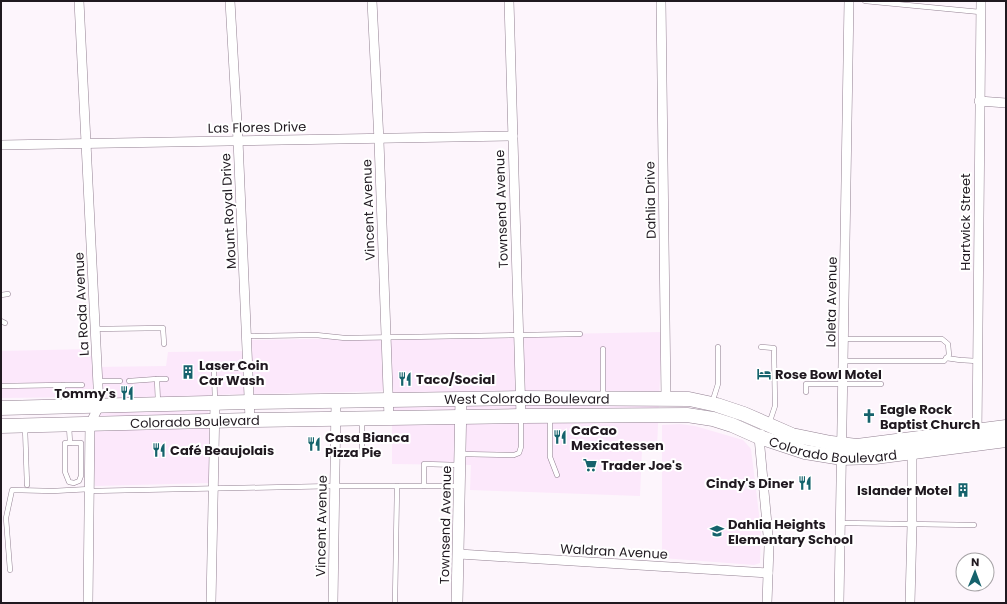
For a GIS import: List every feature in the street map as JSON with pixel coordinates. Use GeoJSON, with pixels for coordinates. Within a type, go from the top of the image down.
{"type":"FeatureCollection","features":[{"type":"Feature","properties":{"kind":"main road","name":"West Colorado Boulevard"},"geometry":{"type":"LineString","coordinates":[[388,401],[521,398],[666,398]]}},
{"type":"Feature","properties":{"kind":"main road","name":"Colorado Boulevard"},"geometry":{"type":"LineString","coordinates":[[666,398],[689,399],[712,404],[744,414],[792,435],[842,451]]}},
{"type":"Feature","properties":{"kind":"main road"},"geometry":{"type":"LineString","coordinates":[[665,416],[666,398]]}},
{"type":"Feature","properties":{"kind":"main road","name":"Colorado Boulevard"},"geometry":{"type":"LineString","coordinates":[[1,408],[250,402],[388,401]]}},
{"type":"Feature","properties":{"kind":"main road","name":"Colorado Boulevard"},"geometry":{"type":"LineString","coordinates":[[665,416],[687,415],[713,419],[732,425],[758,437],[805,452],[842,451],[857,446],[871,445],[912,445],[977,437],[1006,427]]}},
{"type":"Feature","properties":{"kind":"main road","name":"West Colorado Boulevard"},"geometry":{"type":"LineString","coordinates":[[389,418],[665,416]]}},
{"type":"Feature","properties":{"kind":"main road","name":"Colorado Boulevard"},"geometry":{"type":"LineString","coordinates":[[1,426],[389,418]]}},
{"type":"Feature","properties":{"kind":"main road","name":"Colorado Boulevard"},"geometry":{"type":"LineString","coordinates":[[977,437],[1006,440]]}},
{"type":"Feature","properties":{"kind":"street","name":"La Roda Avenue"},"geometry":{"type":"LineString","coordinates":[[79,1],[99,406],[90,424],[88,603]]}},
{"type":"Feature","properties":{"kind":"street","name":"Mount Royal Drive"},"geometry":{"type":"LineString","coordinates":[[230,1],[238,140],[250,420]]}},
{"type":"Feature","properties":{"kind":"street","name":"Vincent Avenue"},"geometry":{"type":"LineString","coordinates":[[372,1],[379,138],[389,418]]}},
{"type":"Feature","properties":{"kind":"street","name":"Townsend Avenue"},"geometry":{"type":"LineString","coordinates":[[509,1],[521,416]]}},
{"type":"Feature","properties":{"kind":"street","name":"Dahlia Drive"},"geometry":{"type":"LineString","coordinates":[[661,1],[666,398]]}},
{"type":"Feature","properties":{"kind":"street","name":"Loleta Avenue"},"geometry":{"type":"LineString","coordinates":[[839,603],[849,1]]}},
{"type":"Feature","properties":{"kind":"street","name":"Hartwick Street"},"geometry":{"type":"LineString","coordinates":[[977,437],[981,1]]}},
{"type":"Feature","properties":{"kind":"street"},"geometry":{"type":"LineString","coordinates":[[979,101],[1006,103]]}},
{"type":"Feature","properties":{"kind":"street","name":"Las Flores Drive"},"geometry":{"type":"LineString","coordinates":[[1,145],[513,136]]}},
{"type":"Feature","properties":{"kind":"street","name":"Townsend Avenue"},"geometry":{"type":"LineString","coordinates":[[457,603],[462,399]]}},
{"type":"Feature","properties":{"kind":"street","name":"Vincent Avenue"},"geometry":{"type":"LineString","coordinates":[[333,603],[336,402]]}},
{"type":"Feature","properties":{"kind":"street"},"geometry":{"type":"LineString","coordinates":[[211,603],[215,403]]}},
{"type":"Feature","properties":{"kind":"street"},"geometry":{"type":"LineString","coordinates":[[767,603],[769,546],[758,437],[769,425]]}},
{"type":"Feature","properties":{"kind":"street"},"geometry":{"type":"LineString","coordinates":[[910,603],[912,445]]}},
{"type":"Feature","properties":{"kind":"street","name":"Waldran Avenue"},"geometry":{"type":"LineString","coordinates":[[459,554],[768,573]]}},
{"type":"Feature","properties":{"kind":"lane"},"geometry":{"type":"LineString","coordinates":[[865,1],[980,12]]}},
{"type":"Feature","properties":{"kind":"lane"},"geometry":{"type":"LineString","coordinates":[[1,295],[8,294]]}},
{"type":"Feature","properties":{"kind":"lane"},"geometry":{"type":"LineString","coordinates":[[95,329],[163,328],[164,344]]}},
{"type":"Feature","properties":{"kind":"lane"},"geometry":{"type":"LineString","coordinates":[[247,336],[316,335],[345,338],[580,334]]}},
{"type":"Feature","properties":{"kind":"lane"},"geometry":{"type":"LineString","coordinates":[[844,339],[942,339],[948,344],[949,355],[944,361],[844,361]]}},
{"type":"Feature","properties":{"kind":"lane"},"geometry":{"type":"LineString","coordinates":[[712,404],[718,384],[718,347]]}},
{"type":"Feature","properties":{"kind":"lane"},"geometry":{"type":"LineString","coordinates":[[761,347],[774,348],[775,406],[769,425]]}},
{"type":"Feature","properties":{"kind":"lane"},"geometry":{"type":"LineString","coordinates":[[603,349],[603,398]]}},
{"type":"Feature","properties":{"kind":"lane"},"geometry":{"type":"LineString","coordinates":[[946,358],[977,360]]}},
{"type":"Feature","properties":{"kind":"lane"},"geometry":{"type":"LineString","coordinates":[[215,403],[214,370],[217,368],[248,368]]}},
{"type":"Feature","properties":{"kind":"lane"},"geometry":{"type":"LineString","coordinates":[[157,379],[158,405]]}},
{"type":"Feature","properties":{"kind":"lane"},"geometry":{"type":"LineString","coordinates":[[129,381],[166,379]]}},
{"type":"Feature","properties":{"kind":"lane"},"geometry":{"type":"LineString","coordinates":[[98,381],[120,381]]}},
{"type":"Feature","properties":{"kind":"lane"},"geometry":{"type":"LineString","coordinates":[[806,392],[806,384],[881,384]]}},
{"type":"Feature","properties":{"kind":"lane"},"geometry":{"type":"LineString","coordinates":[[63,385],[64,407]]}},
{"type":"Feature","properties":{"kind":"lane"},"geometry":{"type":"LineString","coordinates":[[1,386],[82,385]]}},
{"type":"Feature","properties":{"kind":"lane"},"geometry":{"type":"LineString","coordinates":[[424,486],[424,464],[461,459],[514,455],[519,453],[521,448],[521,416]]}},
{"type":"Feature","properties":{"kind":"lane"},"geometry":{"type":"LineString","coordinates":[[550,416],[550,457],[557,474]]}},
{"type":"Feature","properties":{"kind":"lane"},"geometry":{"type":"LineString","coordinates":[[362,418],[362,452]]}},
{"type":"Feature","properties":{"kind":"lane"},"geometry":{"type":"LineString","coordinates":[[25,425],[27,485]]}},
{"type":"Feature","properties":{"kind":"lane"},"geometry":{"type":"LineString","coordinates":[[69,425],[70,443]]}},
{"type":"Feature","properties":{"kind":"lane"},"geometry":{"type":"LineString","coordinates":[[65,443],[70,443],[81,443],[81,476],[80,481],[74,483],[70,482],[65,472],[65,443]]}},
{"type":"Feature","properties":{"kind":"lane"},"geometry":{"type":"LineString","coordinates":[[10,570],[4,518],[12,490],[53,491],[335,486],[460,486]]}},
{"type":"Feature","properties":{"kind":"lane"},"geometry":{"type":"LineString","coordinates":[[396,603],[397,486]]}},
{"type":"Feature","properties":{"kind":"lane"},"geometry":{"type":"LineString","coordinates":[[841,523],[974,525]]}},
{"type":"Feature","properties":{"kind":"shaded area"},"geometry":{"type":"Polygon","coordinates":[[[662,332],[657,448],[642,449],[640,496],[470,490],[471,465],[392,464],[392,391],[208,395],[210,483],[95,486],[92,397],[1,398],[1,351],[90,349],[94,367],[166,366],[168,352],[251,351],[251,340],[662,332]]]}},
{"type":"Feature","properties":{"kind":"shaded area"},"geometry":{"type":"Polygon","coordinates":[[[680,424],[695,426],[743,440],[751,449],[761,530],[760,563],[754,565],[662,558],[662,425],[680,424]]]}},
{"type":"Feature","properties":{"kind":"place","name":"Laser Coin Car Wash"},"geometry":{"type":"Point","coordinates":[188,372]}},
{"type":"Feature","properties":{"kind":"place","name":"Rose Bowl Motel"},"geometry":{"type":"Point","coordinates":[764,374]}},
{"type":"Feature","properties":{"kind":"place","name":"Taco/Social"},"geometry":{"type":"Point","coordinates":[405,379]}},
{"type":"Feature","properties":{"kind":"place","name":"Tommy's"},"geometry":{"type":"Point","coordinates":[127,393]}},
{"type":"Feature","properties":{"kind":"place","name":"Eagle Rock Baptist Church"},"geometry":{"type":"Point","coordinates":[869,416]}},
{"type":"Feature","properties":{"kind":"place","name":"CaCao Mexicatessen"},"geometry":{"type":"Point","coordinates":[560,437]}},
{"type":"Feature","properties":{"kind":"place","name":"Casa Bianca Pizza Pie"},"geometry":{"type":"Point","coordinates":[314,444]}},
{"type":"Feature","properties":{"kind":"place","name":"Café Beaujolais"},"geometry":{"type":"Point","coordinates":[159,450]}},
{"type":"Feature","properties":{"kind":"place","name":"Trader Joe's"},"geometry":{"type":"Point","coordinates":[590,465]}},
{"type":"Feature","properties":{"kind":"place","name":"Cindy's Diner"},"geometry":{"type":"Point","coordinates":[805,483]}},
{"type":"Feature","properties":{"kind":"place","name":"Islander Motel"},"geometry":{"type":"Point","coordinates":[963,490]}},
{"type":"Feature","properties":{"kind":"place","name":"Dahlia Heights Elementary School"},"geometry":{"type":"Point","coordinates":[717,531]}}]}
